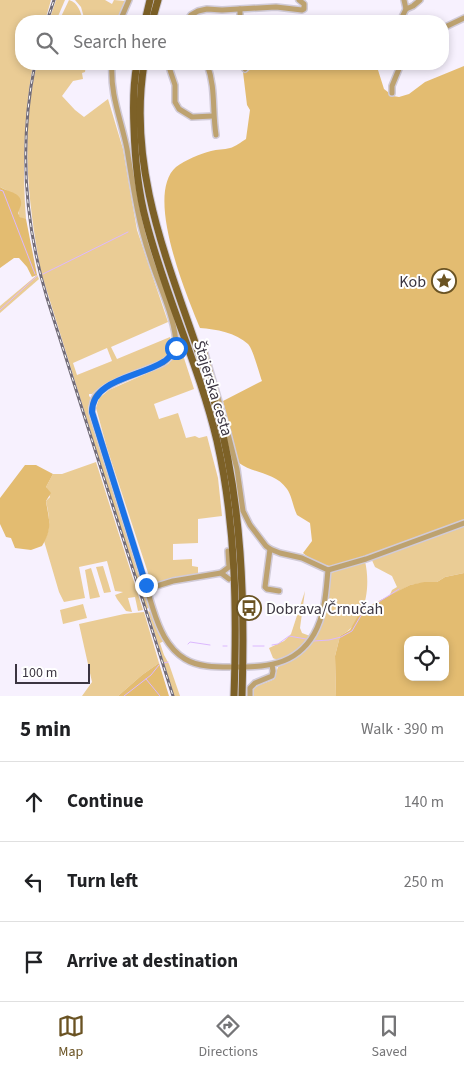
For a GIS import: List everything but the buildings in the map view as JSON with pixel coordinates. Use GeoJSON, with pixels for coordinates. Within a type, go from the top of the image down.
{"type":"FeatureCollection","features":[{"type":"Feature","properties":{"kind":"main road"},"geometry":{"type":"LineString","coordinates":[[146,15],[150,0]]}},
{"type":"Feature","properties":{"kind":"main road"},"geometry":{"type":"LineString","coordinates":[[154,15],[158,0]]}},
{"type":"Feature","properties":{"kind":"main road","name":"Štajerska cesta"},"geometry":{"type":"LineString","coordinates":[[136,70],[134,94],[134,146],[146,220],[201,386],[216,440],[227,491],[233,544],[242,696]]}},
{"type":"Feature","properties":{"kind":"main road","name":"Štajerska cesta"},"geometry":{"type":"LineString","coordinates":[[143,70],[141,95],[142,138],[146,180],[152,210],[161,245],[217,412],[236,504],[241,562],[239,667],[234,696]]}},
{"type":"Feature","properties":{"kind":"street"},"geometry":{"type":"LineString","coordinates":[[123,15],[129,0]]}},
{"type":"Feature","properties":{"kind":"street"},"geometry":{"type":"LineString","coordinates":[[191,15],[208,9],[281,7],[302,10],[304,9],[304,4],[299,0]]}},
{"type":"Feature","properties":{"kind":"street"},"geometry":{"type":"LineString","coordinates":[[403,15],[406,9],[404,0]]}},
{"type":"Feature","properties":{"kind":"street"},"geometry":{"type":"LineString","coordinates":[[406,9],[420,0]]}},
{"type":"Feature","properties":{"kind":"street"},"geometry":{"type":"LineString","coordinates":[[240,9],[240,15]]}},
{"type":"Feature","properties":{"kind":"street"},"geometry":{"type":"LineString","coordinates":[[449,25],[464,18]]}},
{"type":"Feature","properties":{"kind":"street"},"geometry":{"type":"LineString","coordinates":[[112,70],[112,90],[126,148],[140,222],[149,255],[175,330],[176,348],[162,363],[103,388],[95,396],[92,412],[159,628],[166,641],[176,651],[185,659],[197,664],[239,667],[272,665],[285,661],[306,645],[315,633],[325,600],[328,570]]}},
{"type":"Feature","properties":{"kind":"street"},"geometry":{"type":"LineString","coordinates":[[170,70],[175,85],[175,102],[179,110],[192,117],[213,116]]}},
{"type":"Feature","properties":{"kind":"street"},"geometry":{"type":"LineString","coordinates":[[208,70],[214,92],[213,116],[216,135]]}},
{"type":"Feature","properties":{"kind":"street"},"geometry":{"type":"LineString","coordinates":[[392,93],[392,86],[399,70]]}},
{"type":"Feature","properties":{"kind":"street"},"geometry":{"type":"LineString","coordinates":[[204,350],[237,469],[243,511],[256,532],[270,549],[302,558],[328,570],[366,559],[464,524]]}},
{"type":"Feature","properties":{"kind":"street"},"geometry":{"type":"LineString","coordinates":[[270,549],[265,587],[266,589],[279,591]]}},
{"type":"Feature","properties":{"kind":"street"},"geometry":{"type":"LineString","coordinates":[[221,573],[229,579],[228,551]]}},
{"type":"Feature","properties":{"kind":"street"},"geometry":{"type":"LineString","coordinates":[[147,589],[173,581],[221,573],[229,567]]}},
{"type":"Feature","properties":{"kind":"street"},"geometry":{"type":"LineString","coordinates":[[250,696],[250,688],[256,683],[272,676],[272,665]]}},
{"type":"Feature","properties":{"kind":"shaded area"},"geometry":{"type":"Polygon","coordinates":[[[0,0],[51,0],[47,15],[15,15],[15,70],[32,70],[25,141],[26,219],[19,216],[18,210],[20,207],[8,191],[0,187],[0,0]]]}},
{"type":"Feature","properties":{"kind":"shaded area"},"geometry":{"type":"Polygon","coordinates":[[[56,0],[65,0],[59,15],[51,15],[56,0]]]}},
{"type":"Feature","properties":{"kind":"shaded area"},"geometry":{"type":"Polygon","coordinates":[[[69,0],[77,5],[81,15],[62,15],[69,0]]]}},
{"type":"Feature","properties":{"kind":"shaded area"},"geometry":{"type":"Polygon","coordinates":[[[75,0],[105,0],[112,4],[114,0],[125,1],[119,15],[83,15],[81,7],[75,0]]]}},
{"type":"Feature","properties":{"kind":"shaded area"},"geometry":{"type":"Polygon","coordinates":[[[464,66],[464,521],[337,566],[327,566],[319,563],[303,553],[312,541],[310,523],[297,515],[289,492],[282,483],[277,479],[239,463],[223,401],[262,381],[248,344],[226,332],[200,328],[178,270],[166,222],[164,199],[167,181],[176,167],[213,150],[236,146],[246,139],[250,110],[247,105],[243,72],[247,70],[378,70],[384,89],[393,96],[399,97],[409,94],[425,82],[464,66]]]}},
{"type":"Feature","properties":{"kind":"shaded area"},"geometry":{"type":"Polygon","coordinates":[[[36,70],[85,70],[82,73],[83,79],[73,81],[62,96],[84,117],[108,99],[123,149],[137,230],[168,322],[111,347],[117,359],[170,337],[172,343],[167,356],[163,360],[103,385],[92,394],[89,394],[91,398],[88,408],[90,416],[145,591],[149,608],[146,609],[41,272],[32,220],[28,168],[29,116],[36,70]],[[107,348],[73,363],[77,375],[112,361],[107,348]]]}},
{"type":"Feature","properties":{"kind":"shaded area"},"geometry":{"type":"Polygon","coordinates":[[[0,187],[20,197],[21,205],[18,213],[20,217],[26,219],[37,275],[32,277],[27,267],[19,258],[14,258],[0,268],[0,187]]]}},
{"type":"Feature","properties":{"kind":"shaded area"},"geometry":{"type":"Polygon","coordinates":[[[37,275],[39,279],[0,313],[0,306],[37,275]]]}},
{"type":"Feature","properties":{"kind":"shaded area"},"geometry":{"type":"Polygon","coordinates":[[[177,352],[183,355],[194,389],[154,404],[159,419],[178,413],[186,438],[207,436],[218,478],[222,516],[198,519],[198,543],[173,544],[173,560],[192,559],[192,566],[198,567],[198,575],[152,585],[107,448],[96,408],[99,398],[109,390],[168,364],[177,352]]]}},
{"type":"Feature","properties":{"kind":"shaded area"},"geometry":{"type":"Polygon","coordinates":[[[96,462],[143,610],[138,611],[135,597],[128,598],[132,612],[126,611],[117,599],[115,595],[123,592],[115,591],[107,561],[79,567],[85,598],[64,602],[59,592],[44,541],[47,536],[49,521],[46,501],[50,497],[46,487],[53,474],[62,474],[96,462]]]}},
{"type":"Feature","properties":{"kind":"shaded area"},"geometry":{"type":"Polygon","coordinates":[[[25,465],[36,465],[53,474],[46,487],[51,493],[46,501],[49,519],[48,534],[42,546],[31,550],[15,548],[11,538],[6,537],[0,524],[0,498],[25,465]]]}},
{"type":"Feature","properties":{"kind":"shaded area"},"geometry":{"type":"Polygon","coordinates":[[[464,525],[464,573],[445,577],[437,582],[410,585],[389,597],[392,590],[397,587],[392,576],[375,567],[371,558],[464,525]]]}},
{"type":"Feature","properties":{"kind":"shaded area"},"geometry":{"type":"Polygon","coordinates":[[[365,561],[367,593],[361,613],[349,630],[340,636],[335,656],[336,696],[252,696],[257,686],[274,679],[278,667],[297,656],[315,638],[323,616],[331,573],[365,561]]]}},
{"type":"Feature","properties":{"kind":"shaded area"},"geometry":{"type":"Polygon","coordinates":[[[103,566],[111,592],[104,593],[96,567],[103,566]]]}},
{"type":"Feature","properties":{"kind":"shaded area"},"geometry":{"type":"Polygon","coordinates":[[[91,568],[100,597],[90,599],[85,570],[91,568]]]}},
{"type":"Feature","properties":{"kind":"shaded area"},"geometry":{"type":"Polygon","coordinates":[[[464,573],[464,696],[336,696],[335,656],[340,636],[350,630],[363,607],[373,604],[410,585],[437,582],[445,577],[464,573]]]}},
{"type":"Feature","properties":{"kind":"shaded area"},"geometry":{"type":"Polygon","coordinates":[[[305,591],[300,628],[302,633],[310,636],[299,649],[289,656],[283,659],[273,658],[269,648],[284,641],[291,634],[305,591]]]}},
{"type":"Feature","properties":{"kind":"shaded area"},"geometry":{"type":"Polygon","coordinates":[[[83,604],[87,618],[63,624],[60,610],[83,604]]]}},
{"type":"Feature","properties":{"kind":"shaded area"},"geometry":{"type":"Polygon","coordinates":[[[148,611],[152,613],[157,629],[164,641],[160,643],[180,696],[174,696],[148,611]]]}},
{"type":"Feature","properties":{"kind":"shaded area"},"geometry":{"type":"Polygon","coordinates":[[[144,612],[159,663],[118,696],[82,696],[92,682],[79,624],[124,614],[144,612]]]}},
{"type":"Feature","properties":{"kind":"shaded area"},"geometry":{"type":"Polygon","coordinates":[[[159,663],[169,696],[118,696],[142,675],[159,663]]]}},
{"type":"Feature","properties":{"kind":"waterway"},"geometry":{"type":"LineString","coordinates":[[0,190],[3,191],[35,274]]}},
{"type":"Feature","properties":{"kind":"waterway"},"geometry":{"type":"LineString","coordinates":[[43,274],[128,232]]}},
{"type":"Feature","properties":{"kind":"waterway"},"geometry":{"type":"LineString","coordinates":[[0,310],[37,276]]}},
{"type":"Feature","properties":{"kind":"waterway"},"geometry":{"type":"LineString","coordinates":[[314,641],[341,637],[352,631],[363,612],[399,589]]}},
{"type":"Feature","properties":{"kind":"waterway"},"geometry":{"type":"LineString","coordinates":[[272,645],[278,644],[289,636],[306,639]]}},
{"type":"Feature","properties":{"kind":"waterway"},"geometry":{"type":"LineString","coordinates":[[188,644],[190,642],[210,645]]}},
{"type":"Feature","properties":{"kind":"waterway"},"geometry":{"type":"LineString","coordinates":[[253,646],[264,646]]}},
{"type":"Feature","properties":{"kind":"waterway"},"geometry":{"type":"LineString","coordinates":[[164,663],[168,662]]}},
{"type":"Feature","properties":{"kind":"waterway"},"geometry":{"type":"LineString","coordinates":[[124,696],[151,675],[159,665]]}},
{"type":"Feature","properties":{"kind":"waterway"},"geometry":{"type":"LineString","coordinates":[[146,679],[160,696]]}},
{"type":"Feature","properties":{"kind":"railway"},"geometry":{"type":"LineString","coordinates":[[49,15],[54,0]]}},
{"type":"Feature","properties":{"kind":"railway"},"geometry":{"type":"LineString","coordinates":[[34,70],[27,123],[26,182],[33,240],[39,269],[173,696]]}},
{"type":"Feature","properties":{"kind":"place","name":"Kob"},"geometry":{"type":"Point","coordinates":[444,281]}},
{"type":"Feature","properties":{"kind":"place","name":"Dobrava/Črnučah"},"geometry":{"type":"Point","coordinates":[249,608]}},
{"type":"Feature","properties":{"kind":"route"},"geometry":{"type":"LineString","coordinates":[[146,585],[92,412],[92,405],[95,396],[103,388],[162,363],[172,355],[176,348]]}}]}
